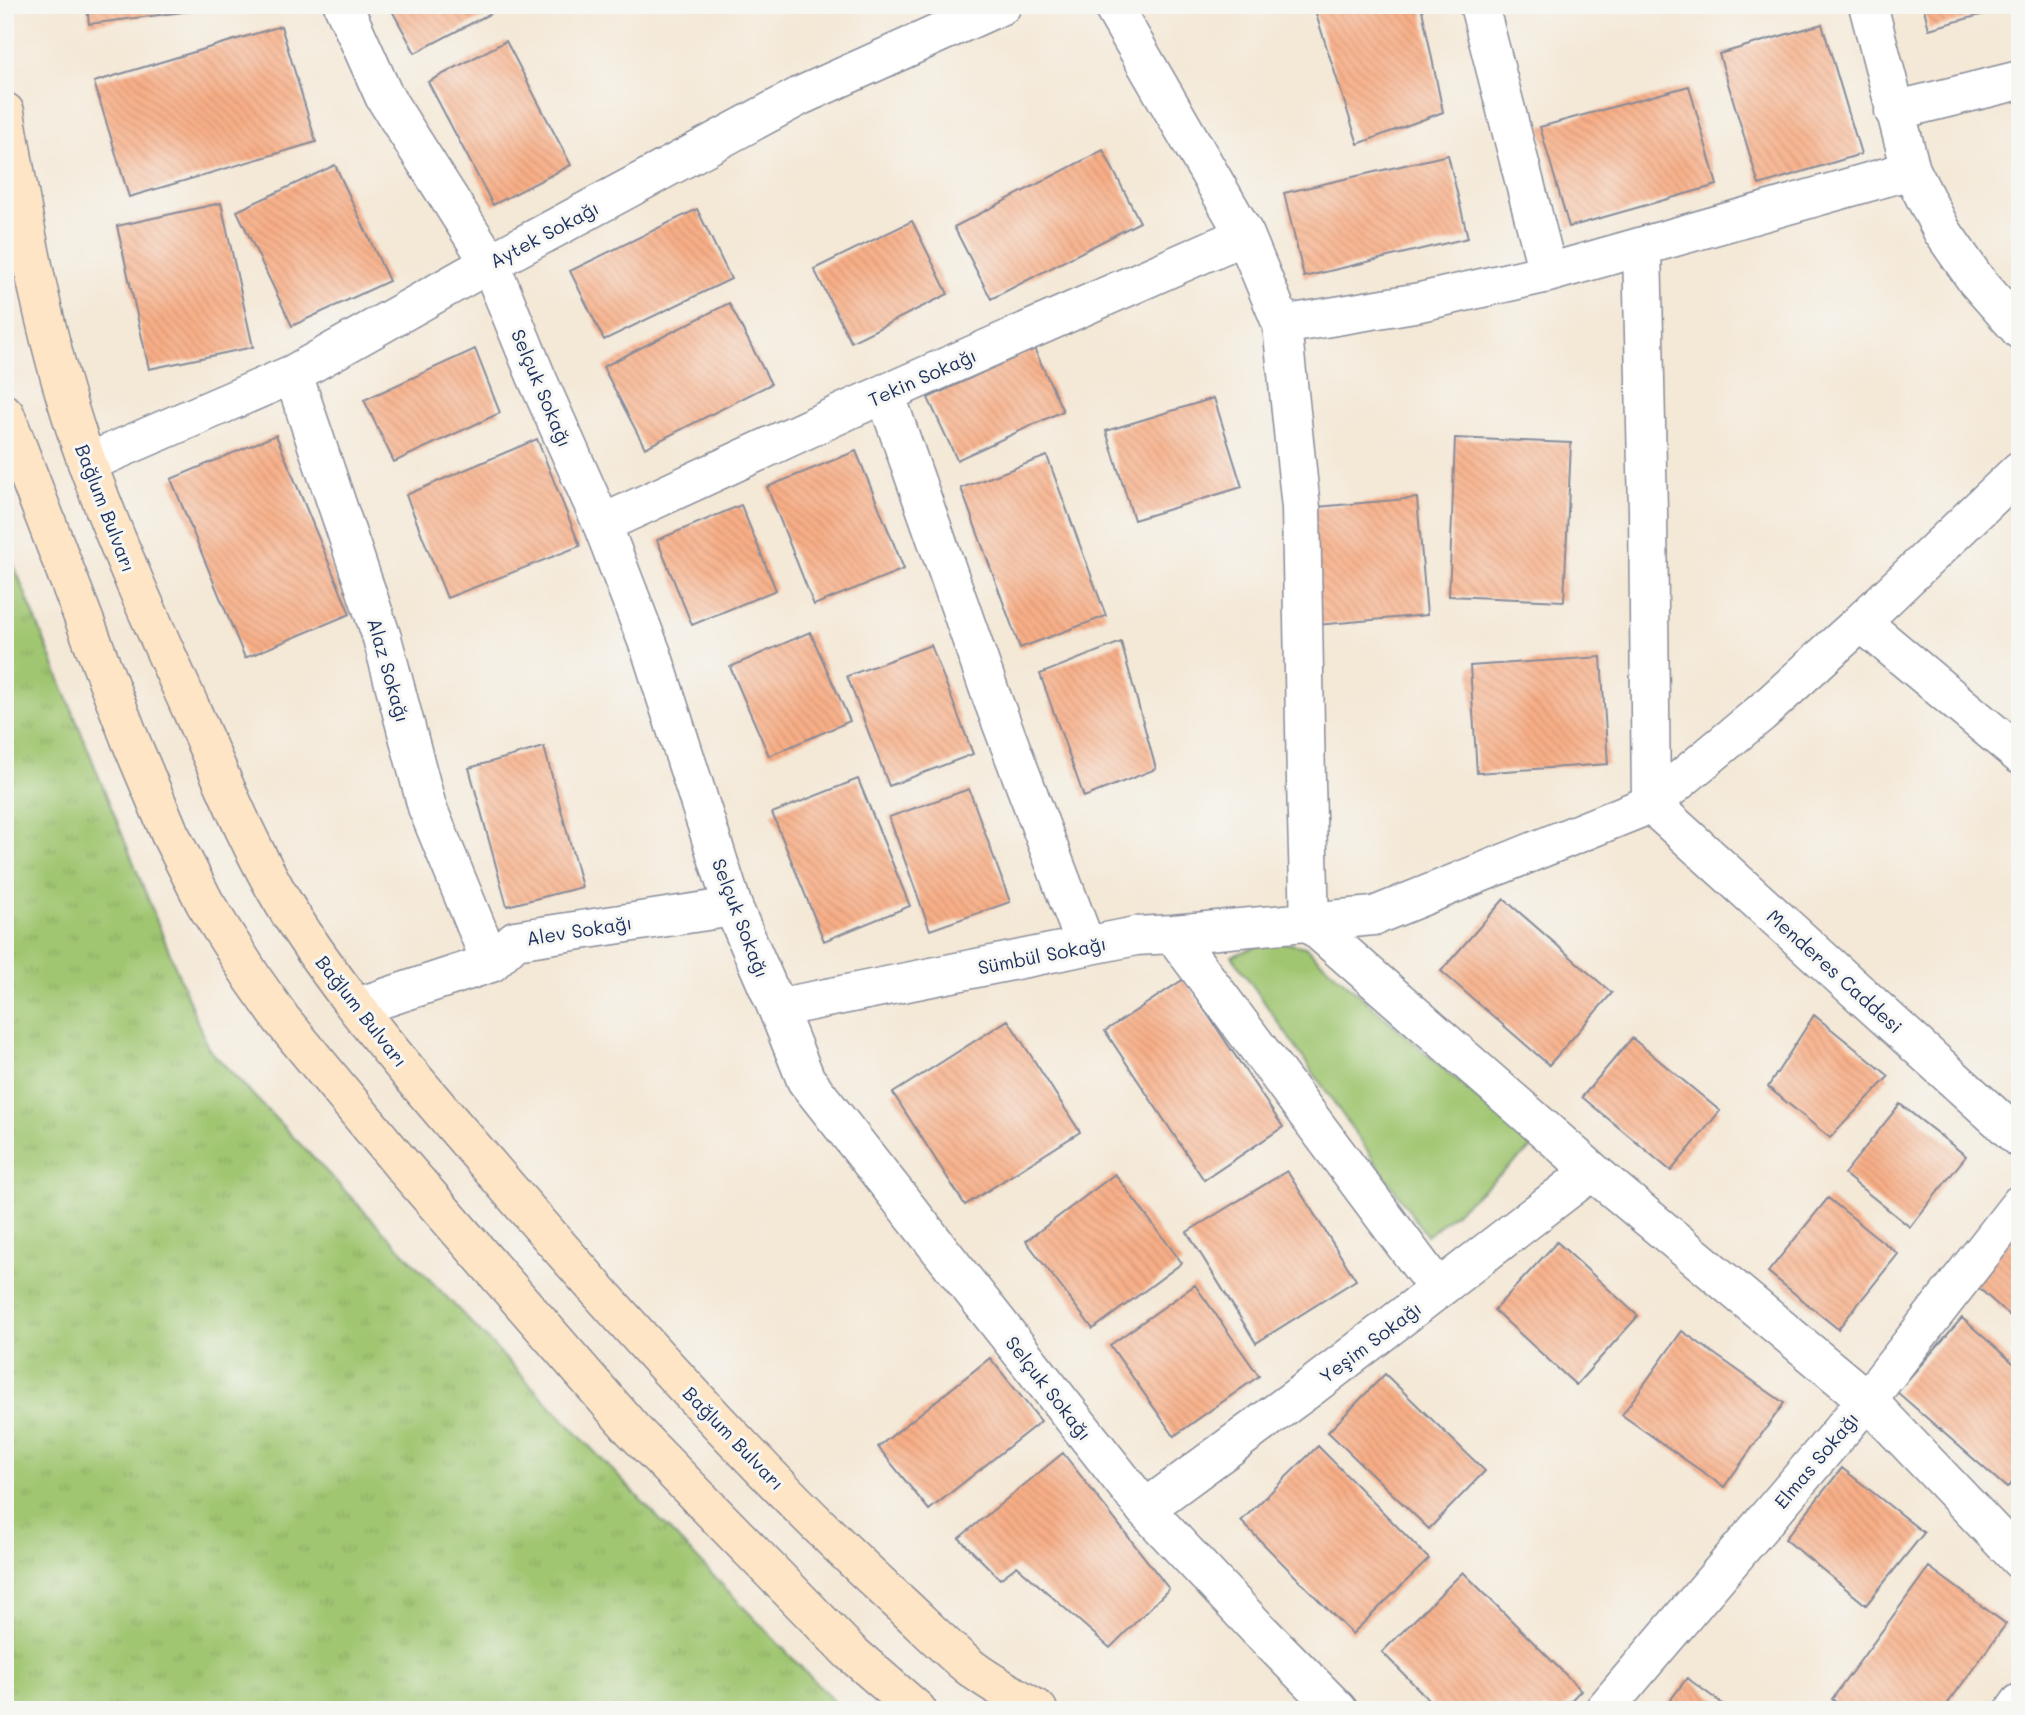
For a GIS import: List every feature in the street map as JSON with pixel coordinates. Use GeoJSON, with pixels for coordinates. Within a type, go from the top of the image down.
{"type":"FeatureCollection","features":[{"type":"Feature","properties":{"kind":"main road","name":"Bağlum Bulvarı"},"geometry":{"type":"LineString","coordinates":[[5,112],[34,271],[64,390],[87,463],[143,602],[260,860],[282,901],[357,1007],[424,1090],[625,1322],[717,1421],[860,1567],[948,1648],[974,1671],[1038,1710]]}},
{"type":"Feature","properties":{"kind":"main road"},"geometry":{"type":"LineString","coordinates":[[5,414],[130,739],[170,834],[205,903],[253,979],[282,1020],[403,1166],[632,1429],[850,1652],[917,1710]]}},
{"type":"Feature","properties":{"kind":"street","name":"Selçuk Sokağı"},"geometry":{"type":"LineString","coordinates":[[343,5],[384,96],[491,263],[536,376],[602,524],[652,654],[733,907],[806,1080],[1145,1509],[1338,1710]]}},
{"type":"Feature","properties":{"kind":"street","name":"Aytek Sokağı"},"geometry":{"type":"LineString","coordinates":[[87,463],[293,374],[491,263],[800,96],[1002,5]]}},
{"type":"Feature","properties":{"kind":"street"},"geometry":{"type":"LineString","coordinates":[[1112,5],[1245,235],[1282,326],[1301,508],[1310,923],[1592,1171],[1867,1400],[2020,1560]]}},
{"type":"Feature","properties":{"kind":"street"},"geometry":{"type":"LineString","coordinates":[[1479,5],[1548,273]]}},
{"type":"Feature","properties":{"kind":"street"},"geometry":{"type":"LineString","coordinates":[[1868,5],[1911,170],[1942,231],[1976,280],[2020,330]]}},
{"type":"Feature","properties":{"kind":"street"},"geometry":{"type":"LineString","coordinates":[[1894,111],[2020,80]]}},
{"type":"Feature","properties":{"kind":"street"},"geometry":{"type":"LineString","coordinates":[[1282,326],[1420,302],[1548,273],[1911,170]]}},
{"type":"Feature","properties":{"kind":"street","name":"Tekin Sokağı"},"geometry":{"type":"LineString","coordinates":[[602,524],[885,393],[1245,235]]}},
{"type":"Feature","properties":{"kind":"street"},"geometry":{"type":"LineString","coordinates":[[1642,247],[1651,804]]}},
{"type":"Feature","properties":{"kind":"street","name":"Alaz Sokağı"},"geometry":{"type":"LineString","coordinates":[[293,374],[382,638],[426,807],[491,963]]}},
{"type":"Feature","properties":{"kind":"street"},"geometry":{"type":"LineString","coordinates":[[885,393],[992,698],[1086,946]]}},
{"type":"Feature","properties":{"kind":"street","name":"Sümbül Sokağı"},"geometry":{"type":"LineString","coordinates":[[777,1008],[1136,936],[1374,916],[1651,804],[1760,713],[1861,622],[2020,470]]}},
{"type":"Feature","properties":{"kind":"street"},"geometry":{"type":"LineString","coordinates":[[1861,622],[2020,755]]}},
{"type":"Feature","properties":{"kind":"street","name":"Menderes Caddesi"},"geometry":{"type":"LineString","coordinates":[[1651,804],[2020,1139]]}},
{"type":"Feature","properties":{"kind":"street","name":"Alev Sokağı"},"geometry":{"type":"LineString","coordinates":[[357,1007],[491,963],[515,940],[733,907]]}},
{"type":"Feature","properties":{"kind":"street"},"geometry":{"type":"LineString","coordinates":[[1173,934],[1438,1289]]}},
{"type":"Feature","properties":{"kind":"street","name":"Yeşim Sokağı"},"geometry":{"type":"LineString","coordinates":[[1145,1509],[1311,1387],[1592,1171]]}},
{"type":"Feature","properties":{"kind":"street","name":"Elmas Sokağı"},"geometry":{"type":"LineString","coordinates":[[1604,1710],[1867,1400],[2020,1204]]}},
{"type":"Feature","properties":{"kind":"street"},"geometry":{"type":"LineString","coordinates":[[2015,1710],[2020,1703]]}},
{"type":"Feature","properties":{"kind":"green space"},"geometry":{"type":"Polygon","coordinates":[[[5,543],[208,1048],[842,1710],[5,1710],[5,543]]]}},
{"type":"Feature","properties":{"kind":"green space"},"geometry":{"type":"Polygon","coordinates":[[[1273,940],[1305,947],[1533,1147],[1427,1236],[1232,956],[1273,940]]]}},
{"type":"Feature","properties":{"kind":"building"},"geometry":{"type":"Polygon","coordinates":[[[87,5],[221,5],[221,7],[89,24],[87,5]]]}},
{"type":"Feature","properties":{"kind":"building"},"geometry":{"type":"Polygon","coordinates":[[[389,5],[489,5],[493,12],[415,53],[389,5]]]}},
{"type":"Feature","properties":{"kind":"building"},"geometry":{"type":"Polygon","coordinates":[[[1313,5],[1421,5],[1443,112],[1358,144],[1313,5]]]}},
{"type":"Feature","properties":{"kind":"building"},"geometry":{"type":"Polygon","coordinates":[[[1923,5],[2001,5],[2002,9],[1929,29],[1923,5]]]}},
{"type":"Feature","properties":{"kind":"building"},"geometry":{"type":"Polygon","coordinates":[[[1822,24],[1861,154],[1759,185],[1719,54],[1822,24]]]}},
{"type":"Feature","properties":{"kind":"building"},"geometry":{"type":"Polygon","coordinates":[[[281,26],[316,142],[129,197],[94,82],[281,26]]]}},
{"type":"Feature","properties":{"kind":"building"},"geometry":{"type":"Polygon","coordinates":[[[506,41],[571,165],[493,205],[428,82],[506,41]]]}},
{"type":"Feature","properties":{"kind":"building"},"geometry":{"type":"Polygon","coordinates":[[[1689,86],[1717,185],[1569,227],[1540,127],[1689,86]]]}},
{"type":"Feature","properties":{"kind":"building"},"geometry":{"type":"Polygon","coordinates":[[[1103,150],[1140,222],[991,299],[954,227],[1103,150]]]}},
{"type":"Feature","properties":{"kind":"building"},"geometry":{"type":"Polygon","coordinates":[[[1448,155],[1468,238],[1304,277],[1284,193],[1448,155]]]}},
{"type":"Feature","properties":{"kind":"building"},"geometry":{"type":"Polygon","coordinates":[[[335,165],[389,281],[292,326],[237,211],[335,165]]]}},
{"type":"Feature","properties":{"kind":"building"},"geometry":{"type":"Polygon","coordinates":[[[221,203],[253,347],[149,369],[117,226],[221,203]]]}},
{"type":"Feature","properties":{"kind":"building"},"geometry":{"type":"Polygon","coordinates":[[[697,209],[731,279],[604,340],[570,271],[697,209]]]}},
{"type":"Feature","properties":{"kind":"building"},"geometry":{"type":"Polygon","coordinates":[[[912,221],[948,294],[851,342],[814,269],[912,221]]]}},
{"type":"Feature","properties":{"kind":"building"},"geometry":{"type":"Polygon","coordinates":[[[729,303],[771,384],[645,448],[603,367],[729,303]]]}},
{"type":"Feature","properties":{"kind":"building"},"geometry":{"type":"Polygon","coordinates":[[[1034,348],[1063,411],[957,460],[928,398],[1034,348]]]}},
{"type":"Feature","properties":{"kind":"building"},"geometry":{"type":"Polygon","coordinates":[[[475,349],[500,413],[394,462],[364,400],[475,349]]]}},
{"type":"Feature","properties":{"kind":"building"},"geometry":{"type":"Polygon","coordinates":[[[1214,398],[1242,487],[1134,520],[1106,431],[1214,398]]]}},
{"type":"Feature","properties":{"kind":"building"},"geometry":{"type":"Polygon","coordinates":[[[276,435],[350,614],[245,658],[171,479],[276,435]]]}},
{"type":"Feature","properties":{"kind":"building"},"geometry":{"type":"Polygon","coordinates":[[[1455,438],[1571,443],[1564,601],[1449,596],[1455,438]]]}},
{"type":"Feature","properties":{"kind":"building"},"geometry":{"type":"Polygon","coordinates":[[[537,439],[580,546],[447,598],[406,495],[537,439]]]}},
{"type":"Feature","properties":{"kind":"building"},"geometry":{"type":"Polygon","coordinates":[[[856,451],[904,569],[814,605],[767,487],[856,451]]]}},
{"type":"Feature","properties":{"kind":"building"},"geometry":{"type":"Polygon","coordinates":[[[1047,456],[1106,616],[1020,648],[961,488],[1047,456]]]}},
{"type":"Feature","properties":{"kind":"building"},"geometry":{"type":"Polygon","coordinates":[[[1417,498],[1427,615],[1317,625],[1306,508],[1417,498]]]}},
{"type":"Feature","properties":{"kind":"building"},"geometry":{"type":"Polygon","coordinates":[[[741,505],[776,590],[692,625],[657,540],[741,505]]]}},
{"type":"Feature","properties":{"kind":"building"},"geometry":{"type":"Polygon","coordinates":[[[810,632],[850,721],[769,756],[730,667],[810,632]]]}},
{"type":"Feature","properties":{"kind":"building"},"geometry":{"type":"Polygon","coordinates":[[[1121,642],[1156,769],[1084,797],[1040,674],[1121,642]]]}},
{"type":"Feature","properties":{"kind":"building"},"geometry":{"type":"Polygon","coordinates":[[[931,645],[973,754],[889,786],[847,676],[931,645]]]}},
{"type":"Feature","properties":{"kind":"building"},"geometry":{"type":"Polygon","coordinates":[[[1601,657],[1608,764],[1477,773],[1470,666],[1601,657]]]}},
{"type":"Feature","properties":{"kind":"building"},"geometry":{"type":"Polygon","coordinates":[[[544,747],[582,887],[507,906],[469,768],[544,747]]]}},
{"type":"Feature","properties":{"kind":"building"},"geometry":{"type":"Polygon","coordinates":[[[858,779],[910,906],[824,941],[772,813],[858,779]]]}},
{"type":"Feature","properties":{"kind":"building"},"geometry":{"type":"Polygon","coordinates":[[[969,789],[1010,902],[930,930],[889,817],[969,789]]]}},
{"type":"Feature","properties":{"kind":"building"},"geometry":{"type":"Polygon","coordinates":[[[1504,899],[1612,993],[1549,1065],[1441,971],[1504,899]]]}},
{"type":"Feature","properties":{"kind":"building"},"geometry":{"type":"Polygon","coordinates":[[[1184,979],[1283,1127],[1204,1180],[1105,1031],[1184,979]]]}},
{"type":"Feature","properties":{"kind":"building"},"geometry":{"type":"Polygon","coordinates":[[[1814,1015],[1889,1076],[1830,1138],[1768,1087],[1814,1015]]]}},
{"type":"Feature","properties":{"kind":"building"},"geometry":{"type":"Polygon","coordinates":[[[1008,1020],[1080,1132],[965,1205],[893,1093],[1008,1020]]]}},
{"type":"Feature","properties":{"kind":"building"},"geometry":{"type":"Polygon","coordinates":[[[1632,1038],[1720,1111],[1671,1171],[1582,1097],[1632,1038]]]}},
{"type":"Feature","properties":{"kind":"building"},"geometry":{"type":"Polygon","coordinates":[[[1900,1104],[1966,1156],[1910,1227],[1844,1174],[1900,1104]]]}},
{"type":"Feature","properties":{"kind":"building"},"geometry":{"type":"Polygon","coordinates":[[[1287,1171],[1356,1280],[1256,1343],[1187,1232],[1287,1171]]]}},
{"type":"Feature","properties":{"kind":"building"},"geometry":{"type":"Polygon","coordinates":[[[1115,1174],[1182,1263],[1093,1329],[1026,1241],[1115,1174]]]}},
{"type":"Feature","properties":{"kind":"building"},"geometry":{"type":"Polygon","coordinates":[[[1828,1198],[1898,1254],[1838,1329],[1768,1272],[1828,1198]]]}},
{"type":"Feature","properties":{"kind":"building"},"geometry":{"type":"Polygon","coordinates":[[[2020,1229],[2020,1325],[1972,1282],[2020,1229]]]}},
{"type":"Feature","properties":{"kind":"building"},"geometry":{"type":"Polygon","coordinates":[[[1557,1242],[1638,1316],[1576,1385],[1494,1310],[1557,1242]]]}},
{"type":"Feature","properties":{"kind":"building"},"geometry":{"type":"Polygon","coordinates":[[[1195,1285],[1259,1376],[1174,1436],[1110,1345],[1195,1285]]]}},
{"type":"Feature","properties":{"kind":"building"},"geometry":{"type":"Polygon","coordinates":[[[1962,1318],[2020,1369],[2020,1474],[2007,1488],[1897,1392],[1962,1318]]]}},
{"type":"Feature","properties":{"kind":"building"},"geometry":{"type":"Polygon","coordinates":[[[1682,1331],[1784,1403],[1724,1487],[1622,1415],[1682,1331]]]}},
{"type":"Feature","properties":{"kind":"building"},"geometry":{"type":"Polygon","coordinates":[[[990,1358],[1041,1421],[929,1510],[878,1447],[990,1358]]]}},
{"type":"Feature","properties":{"kind":"building"},"geometry":{"type":"Polygon","coordinates":[[[1385,1374],[1485,1471],[1429,1529],[1328,1432],[1385,1374]]]}},
{"type":"Feature","properties":{"kind":"building"},"geometry":{"type":"Polygon","coordinates":[[[1318,1446],[1429,1559],[1352,1634],[1241,1521],[1318,1446]]]}},
{"type":"Feature","properties":{"kind":"building"},"geometry":{"type":"Polygon","coordinates":[[[1063,1453],[1169,1589],[1110,1648],[1017,1566],[1000,1579],[959,1538],[1063,1453]]]}},
{"type":"Feature","properties":{"kind":"building"},"geometry":{"type":"Polygon","coordinates":[[[1842,1468],[1924,1533],[1866,1605],[1785,1539],[1842,1468]]]}},
{"type":"Feature","properties":{"kind":"building"},"geometry":{"type":"Polygon","coordinates":[[[1929,1567],[2006,1624],[1943,1710],[1846,1710],[1832,1699],[1929,1567]]]}},
{"type":"Feature","properties":{"kind":"building"},"geometry":{"type":"Polygon","coordinates":[[[1463,1572],[1581,1690],[1562,1710],[1439,1710],[1382,1652],[1463,1572]]]}},
{"type":"Feature","properties":{"kind":"building"},"geometry":{"type":"Polygon","coordinates":[[[1687,1678],[1731,1710],[1663,1710],[1687,1678]]]}}]}
